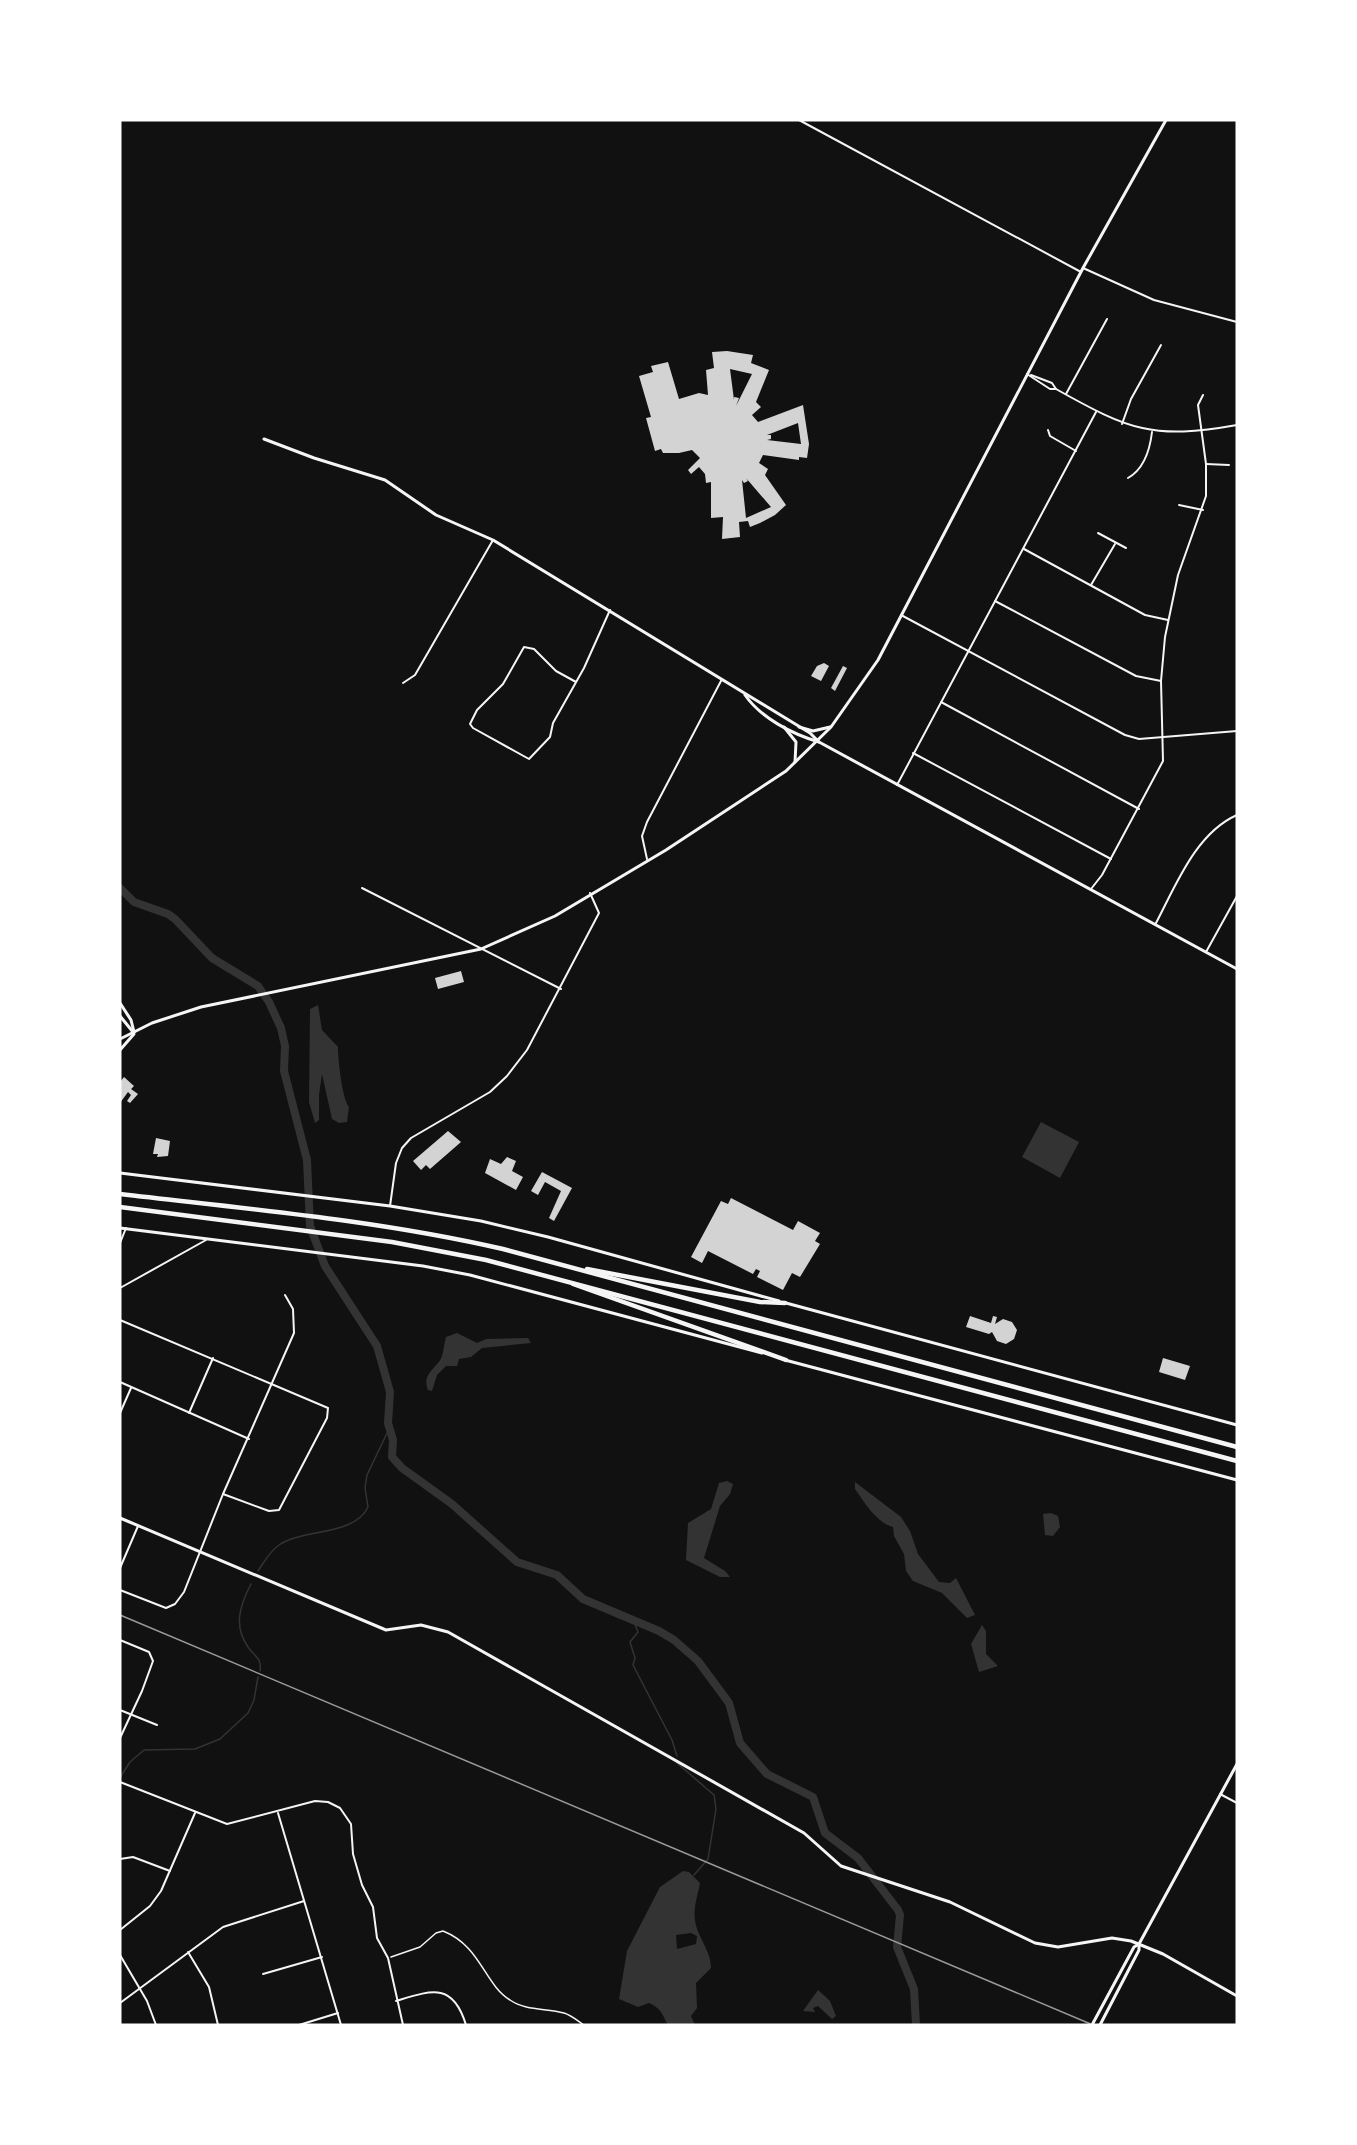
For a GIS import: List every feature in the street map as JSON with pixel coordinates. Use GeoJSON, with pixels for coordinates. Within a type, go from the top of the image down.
{"type":"FeatureCollection","features":[{"type":"Feature","properties":{"kind":"highway"},"geometry":{"type":"LineString","coordinates":[[120,1194],[287,1214],[471,1241],[1237,1447]]}},
{"type":"Feature","properties":{"kind":"highway"},"geometry":{"type":"LineString","coordinates":[[120,1208],[288,1228],[457,1253],[562,1279],[1237,1461]]}},
{"type":"Feature","properties":{"kind":"highway"},"geometry":{"type":"LineString","coordinates":[[570,1266],[760,1302],[785,1303]]}},
{"type":"Feature","properties":{"kind":"highway"},"geometry":{"type":"LineString","coordinates":[[562,1279],[786,1360]]}},
{"type":"Feature","properties":{"kind":"main road"},"geometry":{"type":"LineString","coordinates":[[120,1050],[135,1033],[174,1014],[481,949],[555,916],[739,804],[795,764],[819,742],[861,687],[1082,270],[1166,120]]}},
{"type":"Feature","properties":{"kind":"main road"},"geometry":{"type":"LineString","coordinates":[[264,439],[314,458],[385,480],[436,515],[492,540],[610,610],[799,727],[819,742]]}},
{"type":"Feature","properties":{"kind":"main road"},"geometry":{"type":"LineString","coordinates":[[745,695],[764,714],[784,727],[819,742],[1237,969]]}},
{"type":"Feature","properties":{"kind":"main road"},"geometry":{"type":"LineString","coordinates":[[784,727],[796,742],[795,764]]}},
{"type":"Feature","properties":{"kind":"main road"},"geometry":{"type":"LineString","coordinates":[[799,727],[813,730],[831,727]]}},
{"type":"Feature","properties":{"kind":"main road"},"geometry":{"type":"LineString","coordinates":[[120,1003],[131,1020],[135,1033]]}},
{"type":"Feature","properties":{"kind":"main road"},"geometry":{"type":"LineString","coordinates":[[120,1016],[135,1033]]}},
{"type":"Feature","properties":{"kind":"main road"},"geometry":{"type":"LineString","coordinates":[[120,1039],[128,1033],[135,1033]]}},
{"type":"Feature","properties":{"kind":"main road"},"geometry":{"type":"LineString","coordinates":[[120,1173],[390,1206],[481,1221],[548,1237],[1237,1425]]}},
{"type":"Feature","properties":{"kind":"main road"},"geometry":{"type":"LineString","coordinates":[[120,1228],[347,1256],[470,1275],[1237,1480]]}},
{"type":"Feature","properties":{"kind":"main road"},"geometry":{"type":"LineString","coordinates":[[120,1518],[198,1553],[386,1630],[421,1625],[448,1632],[804,1833],[841,1866],[950,1902],[1035,1943],[1058,1947],[1117,1938],[1139,1944],[1163,1954],[1237,1996]]}},
{"type":"Feature","properties":{"kind":"main road"},"geometry":{"type":"LineString","coordinates":[[1100,2025],[1139,1950],[1139,1944],[1237,1764]]}},
{"type":"Feature","properties":{"kind":"main road"},"geometry":{"type":"LineString","coordinates":[[1092,2025],[1134,1947],[1139,1944]]}},
{"type":"Feature","properties":{"kind":"street"},"geometry":{"type":"LineString","coordinates":[[799,120],[1082,270],[1154,300],[1237,322]]}},
{"type":"Feature","properties":{"kind":"street"},"geometry":{"type":"LineString","coordinates":[[1066,394],[1107,319]]}},
{"type":"Feature","properties":{"kind":"street"},"geometry":{"type":"LineString","coordinates":[[1122,424],[1144,373],[1161,345]]}},
{"type":"Feature","properties":{"kind":"street"},"geometry":{"type":"LineString","coordinates":[[1027,374],[1052,383],[1056,389],[1096,412],[1122,424],[1152,432],[1201,431],[1237,425]]}},
{"type":"Feature","properties":{"kind":"street"},"geometry":{"type":"LineString","coordinates":[[1091,889],[1111,859],[1163,761],[1161,681],[1168,620],[1178,575],[1203,510],[1206,464],[1198,405],[1203,395]]}},
{"type":"Feature","properties":{"kind":"street"},"geometry":{"type":"LineString","coordinates":[[897,785],[1096,412]]}},
{"type":"Feature","properties":{"kind":"street"},"geometry":{"type":"LineString","coordinates":[[1048,430],[1050,436],[1076,451]]}},
{"type":"Feature","properties":{"kind":"street"},"geometry":{"type":"LineString","coordinates":[[1128,478],[1136,474],[1144,460],[1152,432]]}},
{"type":"Feature","properties":{"kind":"street"},"geometry":{"type":"LineString","coordinates":[[1206,464],[1230,465]]}},
{"type":"Feature","properties":{"kind":"street"},"geometry":{"type":"LineString","coordinates":[[1179,505],[1203,510]]}},
{"type":"Feature","properties":{"kind":"street"},"geometry":{"type":"LineString","coordinates":[[1098,533],[1126,548]]}},
{"type":"Feature","properties":{"kind":"street"},"geometry":{"type":"LineString","coordinates":[[404,683],[415,675],[492,540]]}},
{"type":"Feature","properties":{"kind":"street"},"geometry":{"type":"LineString","coordinates":[[1091,585],[1115,544]]}},
{"type":"Feature","properties":{"kind":"street"},"geometry":{"type":"LineString","coordinates":[[1024,549],[1145,615],[1168,620]]}},
{"type":"Feature","properties":{"kind":"street"},"geometry":{"type":"LineString","coordinates":[[995,601],[1136,675],[1161,681]]}},
{"type":"Feature","properties":{"kind":"street"},"geometry":{"type":"LineString","coordinates":[[576,682],[556,671],[534,649],[524,647],[503,684],[477,710],[470,724],[473,728],[529,759],[550,737],[553,723],[576,682],[610,610]]}},
{"type":"Feature","properties":{"kind":"street"},"geometry":{"type":"LineString","coordinates":[[901,615],[1125,735],[1138,739],[1237,731]]}},
{"type":"Feature","properties":{"kind":"street"},"geometry":{"type":"LineString","coordinates":[[1237,664],[1237,715]]}},
{"type":"Feature","properties":{"kind":"street"},"geometry":{"type":"LineString","coordinates":[[647,859],[642,836],[647,822],[722,679]]}},
{"type":"Feature","properties":{"kind":"street"},"geometry":{"type":"LineString","coordinates":[[940,702],[1139,809]]}},
{"type":"Feature","properties":{"kind":"street"},"geometry":{"type":"LineString","coordinates":[[913,753],[1111,859]]}},
{"type":"Feature","properties":{"kind":"street"},"geometry":{"type":"LineString","coordinates":[[1155,924],[1196,851],[1212,831],[1237,815]]}},
{"type":"Feature","properties":{"kind":"street"},"geometry":{"type":"LineString","coordinates":[[362,888],[561,989]]}},
{"type":"Feature","properties":{"kind":"street"},"geometry":{"type":"LineString","coordinates":[[390,1206],[396,1163],[402,1148],[411,1138],[490,1092],[507,1076],[526,1050],[561,989],[599,913],[590,893]]}},
{"type":"Feature","properties":{"kind":"street"},"geometry":{"type":"LineString","coordinates":[[1206,952],[1237,896]]}},
{"type":"Feature","properties":{"kind":"street"},"geometry":{"type":"LineString","coordinates":[[120,1243],[126,1228]]}},
{"type":"Feature","properties":{"kind":"street"},"geometry":{"type":"LineString","coordinates":[[120,1288],[208,1239]]}},
{"type":"Feature","properties":{"kind":"street"},"geometry":{"type":"LineString","coordinates":[[120,1590],[161,1607],[175,1605],[184,1592],[223,1494],[294,1333],[296,1322],[293,1309],[285,1295]]}},
{"type":"Feature","properties":{"kind":"street"},"geometry":{"type":"LineString","coordinates":[[120,1320],[328,1408],[327,1418],[277,1511],[269,1511],[223,1494]]}},
{"type":"Feature","properties":{"kind":"street"},"geometry":{"type":"LineString","coordinates":[[189,1413],[213,1358]]}},
{"type":"Feature","properties":{"kind":"street"},"geometry":{"type":"LineString","coordinates":[[120,1382],[249,1439]]}},
{"type":"Feature","properties":{"kind":"street"},"geometry":{"type":"LineString","coordinates":[[120,1413],[132,1387]]}},
{"type":"Feature","properties":{"kind":"street"},"geometry":{"type":"LineString","coordinates":[[120,1568],[138,1526]]}},
{"type":"Feature","properties":{"kind":"street"},"geometry":{"type":"LineString","coordinates":[[120,1640],[149,1652],[153,1661],[120,1738]]}},
{"type":"Feature","properties":{"kind":"street"},"geometry":{"type":"LineString","coordinates":[[120,1710],[157,1725]]}},
{"type":"Feature","properties":{"kind":"street"},"geometry":{"type":"LineString","coordinates":[[120,1782],[226,1824],[278,1813],[315,1801],[335,1805],[344,1812],[351,1824],[352,1854],[362,1885],[373,1906],[377,1938],[388,1958],[403,2025]]}},
{"type":"Feature","properties":{"kind":"street"},"geometry":{"type":"LineString","coordinates":[[1220,1794],[1237,1803]]}},
{"type":"Feature","properties":{"kind":"street"},"geometry":{"type":"LineString","coordinates":[[120,1930],[150,1906],[170,1871],[195,1813]]}},
{"type":"Feature","properties":{"kind":"street"},"geometry":{"type":"LineString","coordinates":[[278,1813],[341,2025]]}},
{"type":"Feature","properties":{"kind":"street"},"geometry":{"type":"LineString","coordinates":[[120,1859],[133,1857],[170,1871]]}},
{"type":"Feature","properties":{"kind":"street"},"geometry":{"type":"LineString","coordinates":[[120,2003],[223,1928],[304,1901]]}},
{"type":"Feature","properties":{"kind":"street"},"geometry":{"type":"LineString","coordinates":[[188,1952],[209,1987],[218,2025]]}},
{"type":"Feature","properties":{"kind":"street"},"geometry":{"type":"LineString","coordinates":[[120,1955],[141,1988],[156,2025]]}},
{"type":"Feature","properties":{"kind":"street"},"geometry":{"type":"LineString","coordinates":[[263,1974],[322,1957]]}},
{"type":"Feature","properties":{"kind":"street"},"geometry":{"type":"LineString","coordinates":[[396,2001],[425,1992],[443,1993],[456,2001],[466,2025]]}},
{"type":"Feature","properties":{"kind":"street"},"geometry":{"type":"LineString","coordinates":[[299,2025],[338,2013]]}},
{"type":"Feature","properties":{"kind":"path"},"geometry":{"type":"LineString","coordinates":[[388,1958],[420,1947],[436,1933],[443,1931],[472,1952],[496,1988],[510,2001],[522,2006],[566,2013],[584,2025]]}},
{"type":"Feature","properties":{"kind":"shaded area"},"geometry":{"type":"Polygon","coordinates":[[[318,1005],[322,1030],[338,1047],[342,1087],[349,1107],[347,1122],[339,1123],[332,1119],[322,1074],[319,1120],[315,1123],[309,1102],[310,1009],[318,1005]]]}},
{"type":"Feature","properties":{"kind":"shaded area"},"geometry":{"type":"Polygon","coordinates":[[[1041,1122],[1079,1142],[1060,1178],[1022,1157],[1041,1122]]]}},
{"type":"Feature","properties":{"kind":"shaded area"},"geometry":{"type":"Polygon","coordinates":[[[457,1333],[477,1343],[486,1339],[528,1338],[531,1343],[482,1348],[471,1357],[459,1359],[457,1366],[446,1366],[437,1375],[432,1391],[428,1390],[426,1384],[428,1375],[442,1356],[446,1337],[457,1333]]]}},
{"type":"Feature","properties":{"kind":"shaded area"},"geometry":{"type":"Polygon","coordinates":[[[727,1481],[733,1484],[730,1494],[720,1506],[704,1558],[725,1571],[730,1577],[720,1577],[686,1560],[688,1523],[711,1509],[719,1483],[727,1481]]]}},
{"type":"Feature","properties":{"kind":"shaded area"},"geometry":{"type":"Polygon","coordinates":[[[855,1482],[901,1517],[910,1531],[918,1554],[939,1582],[950,1583],[956,1578],[975,1615],[967,1618],[942,1593],[913,1581],[906,1571],[904,1554],[894,1536],[893,1527],[881,1521],[871,1511],[855,1489],[855,1482]]]}},
{"type":"Feature","properties":{"kind":"shaded area"},"geometry":{"type":"Polygon","coordinates":[[[1051,1513],[1058,1516],[1060,1527],[1053,1536],[1045,1535],[1043,1514],[1051,1513]]]}},
{"type":"Feature","properties":{"kind":"shaded area"},"geometry":{"type":"Polygon","coordinates":[[[982,1625],[986,1631],[986,1654],[998,1666],[979,1672],[971,1644],[982,1625]]]}},
{"type":"Feature","properties":{"kind":"shaded area"},"geometry":{"type":"Polygon","coordinates":[[[683,1871],[689,1872],[700,1883],[695,1906],[695,1920],[709,1955],[711,1968],[696,1983],[697,2008],[691,2016],[695,2025],[668,2025],[657,2007],[649,2003],[638,2007],[619,1999],[627,1951],[660,1887],[683,1871]],[[691,1933],[676,1935],[677,1949],[696,1944],[697,1936],[691,1933]]]}},
{"type":"Feature","properties":{"kind":"shaded area"},"geometry":{"type":"Polygon","coordinates":[[[818,1990],[830,2001],[836,2016],[832,2019],[818,2006],[813,2008],[815,2012],[803,2011],[818,1990]]]}},
{"type":"Feature","properties":{"kind":"building"},"geometry":{"type":"Polygon","coordinates":[[[727,351],[753,355],[751,363],[769,370],[756,402],[761,407],[752,415],[758,422],[803,405],[809,444],[807,458],[799,457],[799,460],[763,455],[759,463],[768,469],[765,475],[786,505],[775,515],[750,527],[748,521],[739,522],[740,537],[722,539],[723,517],[711,518],[711,482],[706,483],[705,474],[699,467],[691,474],[688,470],[700,458],[692,450],[679,453],[663,453],[661,449],[655,451],[646,418],[651,417],[639,376],[653,372],[651,366],[668,362],[679,399],[699,393],[708,395],[706,370],[714,368],[712,352],[727,351]],[[730,369],[734,400],[734,397],[739,398],[736,406],[752,374],[730,369]],[[798,423],[767,435],[771,435],[771,439],[767,440],[801,444],[798,423]],[[746,478],[748,481],[744,483],[742,480],[746,518],[771,507],[746,478]]]}},
{"type":"Feature","properties":{"kind":"building"},"geometry":{"type":"Polygon","coordinates":[[[824,663],[829,666],[821,681],[811,676],[817,666],[824,663]]]}},
{"type":"Feature","properties":{"kind":"building"},"geometry":{"type":"Polygon","coordinates":[[[843,666],[847,668],[835,691],[831,688],[843,666]]]}},
{"type":"Feature","properties":{"kind":"building"},"geometry":{"type":"Polygon","coordinates":[[[461,971],[464,982],[438,989],[435,978],[461,971]]]}},
{"type":"Feature","properties":{"kind":"building"},"geometry":{"type":"Polygon","coordinates":[[[124,1077],[134,1086],[131,1089],[138,1094],[130,1103],[127,1101],[131,1095],[128,1092],[120,1103],[120,1082],[124,1077]]]}},
{"type":"Feature","properties":{"kind":"building"},"geometry":{"type":"Polygon","coordinates":[[[448,1131],[461,1142],[430,1169],[426,1165],[421,1170],[413,1161],[448,1131]]]}},
{"type":"Feature","properties":{"kind":"building"},"geometry":{"type":"Polygon","coordinates":[[[156,1138],[170,1141],[168,1156],[157,1157],[158,1154],[153,1154],[156,1138]]]}},
{"type":"Feature","properties":{"kind":"building"},"geometry":{"type":"Polygon","coordinates":[[[507,1157],[516,1161],[512,1171],[523,1177],[516,1190],[485,1173],[490,1159],[501,1164],[507,1157]]]}},
{"type":"Feature","properties":{"kind":"building"},"geometry":{"type":"Polygon","coordinates":[[[542,1172],[572,1188],[554,1221],[549,1218],[561,1191],[545,1182],[538,1195],[531,1191],[542,1172]]]}},
{"type":"Feature","properties":{"kind":"building"},"geometry":{"type":"Polygon","coordinates":[[[731,1198],[793,1230],[798,1221],[820,1233],[815,1241],[820,1244],[800,1277],[792,1273],[783,1290],[757,1277],[760,1271],[756,1269],[753,1274],[708,1251],[702,1263],[691,1257],[721,1201],[728,1204],[731,1198]]]}},
{"type":"Feature","properties":{"kind":"building"},"geometry":{"type":"Polygon","coordinates":[[[970,1316],[991,1323],[993,1316],[997,1317],[995,1324],[1003,1319],[1012,1322],[1017,1330],[1014,1339],[1006,1344],[997,1341],[992,1332],[989,1334],[966,1327],[970,1316]]]}},
{"type":"Feature","properties":{"kind":"building"},"geometry":{"type":"Polygon","coordinates":[[[1163,1358],[1190,1366],[1185,1380],[1159,1372],[1163,1358]]]}},
{"type":"Feature","properties":{"kind":"waterway"},"geometry":{"type":"LineString","coordinates":[[120,888],[134,902],[168,914],[175,919],[212,958],[258,986],[269,1002],[281,1028],[285,1046],[284,1071],[307,1160],[310,1226],[325,1266],[377,1346],[390,1392],[388,1423],[393,1440],[392,1457],[402,1468],[452,1504],[517,1562],[557,1575],[583,1599],[659,1631],[674,1640],[698,1661],[729,1703],[740,1743],[767,1774],[813,1797],[825,1833],[858,1858],[898,1910],[900,1915],[897,1947],[914,1989],[916,2025]]}},
{"type":"Feature","properties":{"kind":"waterway"},"geometry":{"type":"LineString","coordinates":[[258,1571],[270,1553],[279,1545],[300,1536],[340,1528],[361,1516],[368,1507],[365,1488],[367,1475],[389,1429]]}},
{"type":"Feature","properties":{"kind":"waterway"},"geometry":{"type":"LineString","coordinates":[[251,1584],[241,1608],[239,1623],[243,1639],[259,1660],[260,1671]]}},
{"type":"Feature","properties":{"kind":"waterway"},"geometry":{"type":"LineString","coordinates":[[634,1622],[638,1632],[630,1642],[635,1658],[633,1665],[672,1740],[677,1756]]}},
{"type":"Feature","properties":{"kind":"waterway"},"geometry":{"type":"LineString","coordinates":[[121,1776],[130,1762],[144,1750],[195,1749],[220,1739],[248,1713],[254,1700],[258,1677]]}},
{"type":"Feature","properties":{"kind":"waterway"},"geometry":{"type":"LineString","coordinates":[[677,1763],[714,1795],[716,1809],[708,1859],[694,1875]]}},
{"type":"Feature","properties":{"kind":"railway"},"geometry":{"type":"LineString","coordinates":[[120,1615],[1093,2025]]}}]}
